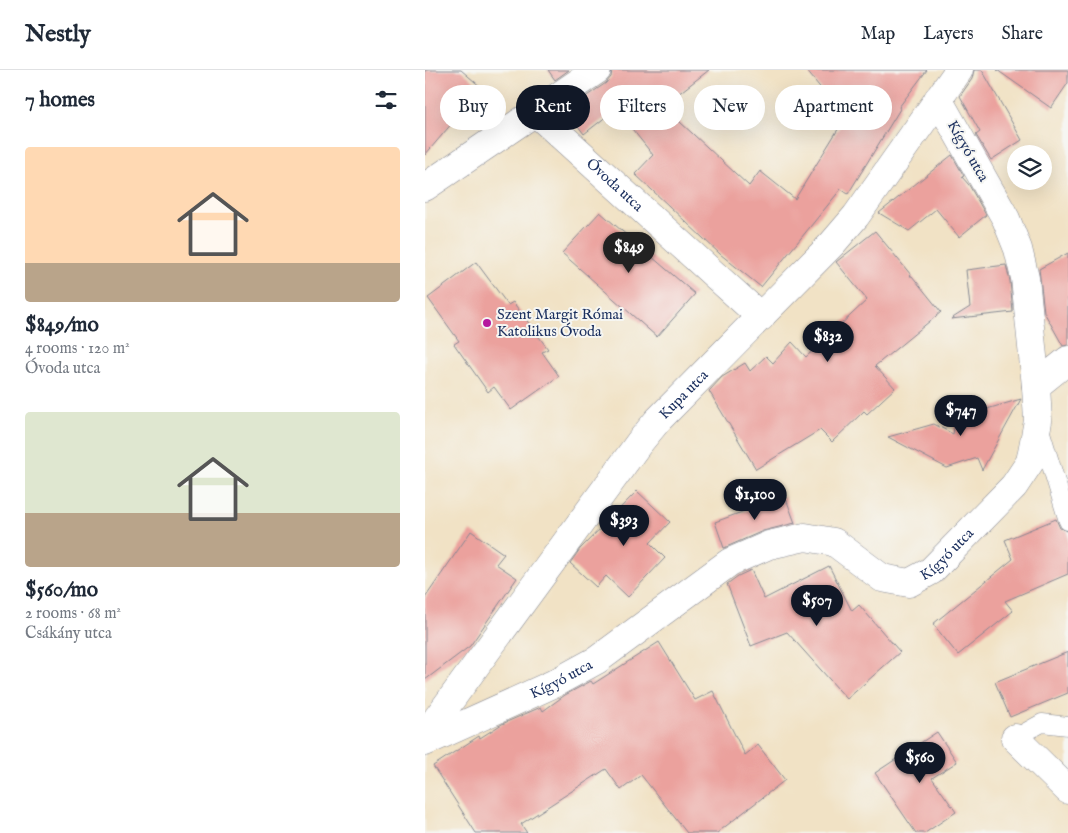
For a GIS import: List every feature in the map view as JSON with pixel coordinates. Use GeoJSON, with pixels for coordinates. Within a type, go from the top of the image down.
{"type":"FeatureCollection","features":[{"type":"Feature","properties":{"kind":"street"},"geometry":{"type":"LineString","coordinates":[[575,85],[597,70]]}},
{"type":"Feature","properties":{"kind":"street","name":"Kupa utca"},"geometry":{"type":"LineString","coordinates":[[425,735],[639,443],[658,420],[761,317],[856,216],[959,70]]}},
{"type":"Feature","properties":{"kind":"street","name":"Kígyó utca"},"geometry":{"type":"LineString","coordinates":[[425,742],[553,684],[597,660],[730,562],[769,545],[805,537],[833,542],[882,578],[909,582],[931,570],[1014,486],[1029,462],[1038,422],[1025,278],[1018,249],[1006,219],[938,99]]}},
{"type":"Feature","properties":{"kind":"street"},"geometry":{"type":"LineString","coordinates":[[425,186],[516,125]]}},
{"type":"Feature","properties":{"kind":"street","name":"Óvoda utca"},"geometry":{"type":"LineString","coordinates":[[555,130],[761,317]]}},
{"type":"Feature","properties":{"kind":"street"},"geometry":{"type":"LineString","coordinates":[[1036,386],[1068,360]]}},
{"type":"Feature","properties":{"kind":"street"},"geometry":{"type":"LineString","coordinates":[[1015,738],[1068,790]]}},
{"type":"Feature","properties":{"kind":"lane"},"geometry":{"type":"LineString","coordinates":[[1038,422],[1068,521]]}},
{"type":"Feature","properties":{"kind":"lane"},"geometry":{"type":"LineString","coordinates":[[1015,738],[1042,723],[1068,726]]}},
{"type":"Feature","properties":{"kind":"building"},"geometry":{"type":"Polygon","coordinates":[[[425,70],[461,70],[478,85],[440,85],[440,130],[446,130],[425,155],[425,70]]]}},
{"type":"Feature","properties":{"kind":"building"},"geometry":{"type":"Polygon","coordinates":[[[548,70],[569,70],[555,80],[548,70]]]}},
{"type":"Feature","properties":{"kind":"building"},"geometry":{"type":"Polygon","coordinates":[[[612,70],[709,70],[684,89],[684,85],[603,85],[611,77],[612,70]]]}},
{"type":"Feature","properties":{"kind":"building"},"geometry":{"type":"Polygon","coordinates":[[[806,70],[927,70],[899,107],[900,109],[892,122],[892,85],[818,85],[806,70]]]}},
{"type":"Feature","properties":{"kind":"building"},"geometry":{"type":"Polygon","coordinates":[[[974,70],[982,70],[1022,140],[1014,145],[1007,145],[1007,150],[991,160],[976,135],[980,132],[960,96],[972,79],[974,70]]]}},
{"type":"Feature","properties":{"kind":"building"},"geometry":{"type":"Polygon","coordinates":[[[997,70],[1068,70],[1068,83],[1051,108],[997,70]]]}},
{"type":"Feature","properties":{"kind":"building"},"geometry":{"type":"Polygon","coordinates":[[[600,87],[600,122],[590,129],[590,94],[600,87]]]}},
{"type":"Feature","properties":{"kind":"building"},"geometry":{"type":"Polygon","coordinates":[[[684,126],[749,186],[760,171],[795,199],[838,130],[887,130],[848,194],[841,189],[761,287],[720,254],[635,174],[653,155],[633,130],[684,130],[684,126]]]}},
{"type":"Feature","properties":{"kind":"building"},"geometry":{"type":"Polygon","coordinates":[[[581,130],[589,130],[584,134],[581,130]]]}},
{"type":"Feature","properties":{"kind":"building"},"geometry":{"type":"Polygon","coordinates":[[[952,155],[964,176],[962,177],[969,185],[986,215],[959,237],[936,209],[909,231],[879,213],[952,155]]]}},
{"type":"Feature","properties":{"kind":"building"},"geometry":{"type":"Polygon","coordinates":[[[600,212],[695,294],[657,337],[562,253],[600,212]]]}},
{"type":"Feature","properties":{"kind":"building"},"geometry":{"type":"Polygon","coordinates":[[[875,231],[941,312],[875,366],[895,388],[867,414],[864,411],[832,442],[820,430],[756,469],[709,391],[722,377],[745,363],[750,371],[766,356],[773,363],[792,342],[806,357],[867,300],[836,262],[875,231]]]}},
{"type":"Feature","properties":{"kind":"building"},"geometry":{"type":"Polygon","coordinates":[[[1068,253],[1068,345],[1063,346],[1044,312],[1039,269],[1068,253]]]}},
{"type":"Feature","properties":{"kind":"building","name":"Szent Margit Római Katolikus Óvoda"},"geometry":{"type":"Polygon","coordinates":[[[476,262],[508,305],[513,302],[548,349],[542,352],[559,376],[511,410],[494,387],[488,392],[454,344],[459,341],[428,298],[476,262]]]}},
{"type":"Feature","properties":{"kind":"building"},"geometry":{"type":"Polygon","coordinates":[[[1006,265],[1010,281],[1013,312],[951,319],[970,307],[966,270],[1006,265]]]}},
{"type":"Feature","properties":{"kind":"building"},"geometry":{"type":"Polygon","coordinates":[[[1021,399],[982,470],[977,458],[947,468],[888,437],[934,424],[953,434],[956,418],[1021,399]]]}},
{"type":"Feature","properties":{"kind":"building"},"geometry":{"type":"Polygon","coordinates":[[[637,491],[670,522],[650,543],[665,558],[628,597],[606,576],[596,587],[570,563],[580,549],[637,491]]]}},
{"type":"Feature","properties":{"kind":"building"},"geometry":{"type":"Polygon","coordinates":[[[785,496],[795,523],[763,531],[724,548],[715,522],[785,496]]]}},
{"type":"Feature","properties":{"kind":"building"},"geometry":{"type":"Polygon","coordinates":[[[1056,519],[1060,528],[1068,531],[1068,574],[1005,601],[1013,611],[958,655],[933,624],[1013,559],[1005,540],[1056,519]]]}},
{"type":"Feature","properties":{"kind":"building"},"geometry":{"type":"Polygon","coordinates":[[[471,531],[504,554],[496,564],[517,578],[470,646],[425,680],[425,598],[471,531]]]}},
{"type":"Feature","properties":{"kind":"building"},"geometry":{"type":"Polygon","coordinates":[[[829,566],[852,611],[859,605],[900,652],[847,699],[787,632],[751,646],[727,584],[751,570],[764,599],[829,566]]]}},
{"type":"Feature","properties":{"kind":"building"},"geometry":{"type":"Polygon","coordinates":[[[659,642],[695,700],[713,691],[745,755],[758,745],[785,780],[717,833],[687,833],[641,775],[621,790],[606,769],[521,824],[527,833],[476,833],[433,766],[479,736],[480,738],[502,724],[541,707],[543,711],[565,695],[591,681],[593,684],[659,642]]]}},
{"type":"Feature","properties":{"kind":"building"},"geometry":{"type":"Polygon","coordinates":[[[1068,652],[1068,693],[1010,717],[995,682],[1068,652]]]}},
{"type":"Feature","properties":{"kind":"building"},"geometry":{"type":"Polygon","coordinates":[[[937,732],[957,762],[932,778],[956,812],[925,833],[916,833],[875,773],[937,732]]]}},
{"type":"Feature","properties":{"kind":"place","name":"Szent Margit Római Katolikus Óvoda"},"geometry":{"type":"Point","coordinates":[487,323]}}]}
